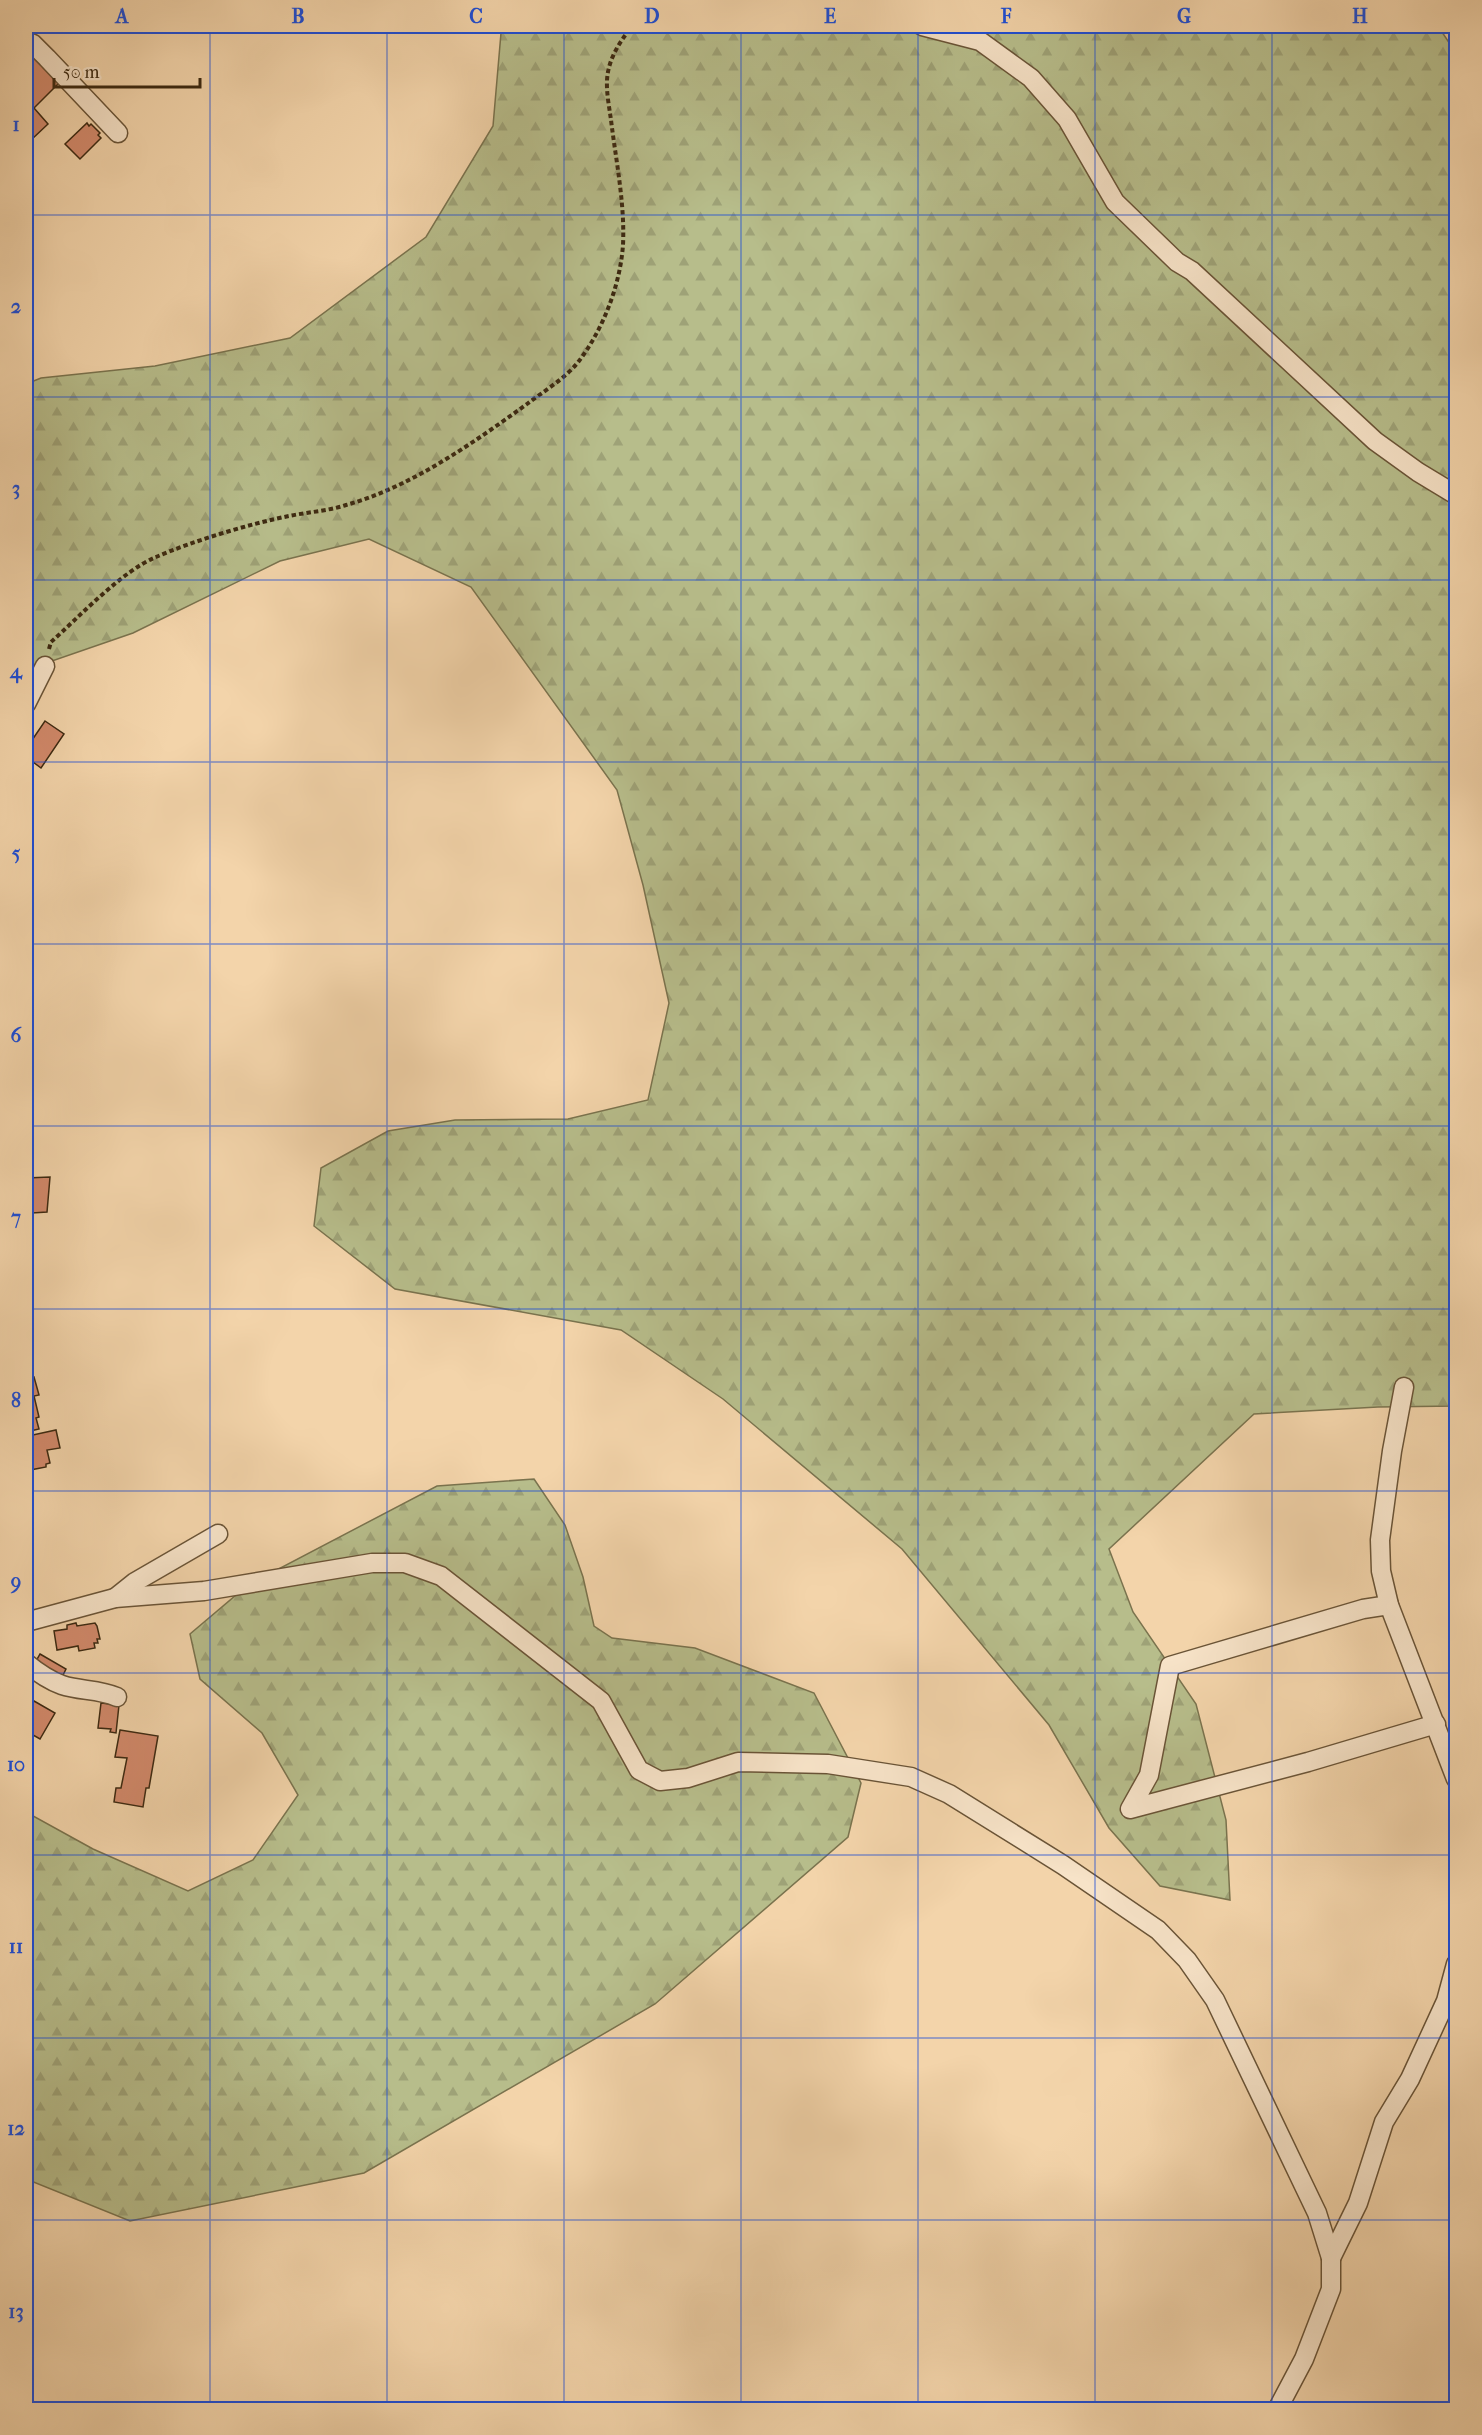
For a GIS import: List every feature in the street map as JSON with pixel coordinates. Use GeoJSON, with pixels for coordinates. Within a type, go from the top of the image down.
{"type":"FeatureCollection","features":[{"type":"Feature","properties":{"kind":"street"},"geometry":{"type":"LineString","coordinates":[[922,26],[980,41],[1031,78],[1068,119],[1115,202],[1177,262],[1192,271],[1376,441],[1418,472],[1456,495]]}},
{"type":"Feature","properties":{"kind":"street"},"geometry":{"type":"LineString","coordinates":[[26,41],[33,44],[47,58],[118,133]]}},
{"type":"Feature","properties":{"kind":"street"},"geometry":{"type":"LineString","coordinates":[[26,704],[45,666]]}},
{"type":"Feature","properties":{"kind":"street"},"geometry":{"type":"LineString","coordinates":[[1404,1387],[1392,1451],[1380,1540],[1381,1571],[1389,1605],[1456,1779]]}},
{"type":"Feature","properties":{"kind":"street"},"geometry":{"type":"LineString","coordinates":[[115,1598],[135,1582],[218,1534]]}},
{"type":"Feature","properties":{"kind":"street"},"geometry":{"type":"LineString","coordinates":[[28,1621],[115,1598],[204,1591],[372,1563],[405,1563],[441,1576],[601,1701],[639,1770],[660,1781],[688,1778],[738,1762],[828,1764],[911,1777],[949,1794],[1064,1865],[1158,1930],[1187,1959],[1215,2000],[1317,2213],[1331,2258],[1331,2289],[1304,2359],[1277,2409]]}},
{"type":"Feature","properties":{"kind":"street"},"geometry":{"type":"LineString","coordinates":[[1389,1605],[1363,1609],[1170,1666],[1149,1775],[1130,1809],[1308,1762],[1436,1724]]}},
{"type":"Feature","properties":{"kind":"street"},"geometry":{"type":"LineString","coordinates":[[26,1663],[41,1675],[62,1685],[102,1691],[117,1697]]}},
{"type":"Feature","properties":{"kind":"street"},"geometry":{"type":"LineString","coordinates":[[1331,2258],[1358,2203],[1384,2122],[1410,2079],[1446,2001],[1456,1964]]}},
{"type":"Feature","properties":{"kind":"path"},"geometry":{"type":"LineString","coordinates":[[45,666],[51,642],[125,577],[154,557],[288,516],[345,506],[387,490],[474,442],[541,393],[577,363],[595,336],[618,279],[623,245],[608,72],[622,38],[633,26]]}},
{"type":"Feature","properties":{"kind":"path"},"geometry":{"type":"LineString","coordinates":[[26,1479],[31,1484],[28,1621]]}},
{"type":"Feature","properties":{"kind":"green space"},"geometry":{"type":"Polygon","coordinates":[[[498,26],[1438,26],[1456,53],[1456,1406],[1378,1407],[1254,1414],[1109,1549],[1133,1612],[1196,1704],[1226,1820],[1230,1900],[1160,1886],[1109,1828],[1049,1725],[902,1549],[723,1399],[621,1330],[395,1289],[314,1226],[321,1168],[388,1131],[455,1120],[568,1119],[648,1100],[669,1003],[643,885],[617,790],[471,587],[369,539],[280,561],[133,633],[26,670],[26,384],[41,378],[155,366],[290,338],[426,237],[493,126],[501,33],[498,26]]]}},
{"type":"Feature","properties":{"kind":"green space"},"geometry":{"type":"Polygon","coordinates":[[[534,1479],[565,1525],[583,1577],[594,1626],[612,1638],[695,1648],[814,1693],[861,1783],[848,1837],[655,2004],[364,2173],[130,2221],[26,2179],[26,1812],[93,1849],[188,1891],[253,1860],[298,1795],[262,1733],[200,1679],[190,1634],[248,1585],[437,1486],[534,1479]]]}},
{"type":"Feature","properties":{"kind":"building"},"geometry":{"type":"Polygon","coordinates":[[[26,51],[31,58],[34,55],[59,83],[34,108],[48,124],[31,140],[26,138],[26,106],[30,103],[26,98],[28,94],[26,92],[26,51]]]}},
{"type":"Feature","properties":{"kind":"building"},"geometry":{"type":"Polygon","coordinates":[[[87,123],[100,133],[98,135],[101,138],[80,159],[65,144],[87,123]]]}},
{"type":"Feature","properties":{"kind":"building"},"geometry":{"type":"Polygon","coordinates":[[[45,721],[64,734],[41,768],[29,759],[32,755],[26,749],[45,721]]]}},
{"type":"Feature","properties":{"kind":"building"},"geometry":{"type":"Polygon","coordinates":[[[26,1146],[31,1146],[30,1160],[26,1160],[26,1146]]]}},
{"type":"Feature","properties":{"kind":"building"},"geometry":{"type":"Polygon","coordinates":[[[50,1177],[47,1212],[32,1213],[32,1201],[26,1202],[26,1178],[50,1177]]]}},
{"type":"Feature","properties":{"kind":"building"},"geometry":{"type":"Polygon","coordinates":[[[34,1377],[39,1395],[34,1396],[39,1429],[26,1432],[26,1380],[34,1377]]]}},
{"type":"Feature","properties":{"kind":"building"},"geometry":{"type":"Polygon","coordinates":[[[56,1430],[60,1448],[47,1450],[50,1463],[46,1464],[46,1467],[30,1470],[26,1448],[26,1445],[30,1444],[28,1436],[56,1430]]]}},
{"type":"Feature","properties":{"kind":"building"},"geometry":{"type":"Polygon","coordinates":[[[76,1623],[77,1626],[95,1623],[100,1639],[97,1639],[98,1643],[94,1643],[95,1648],[79,1651],[78,1646],[57,1650],[54,1631],[67,1629],[67,1625],[76,1623]]]}},
{"type":"Feature","properties":{"kind":"building"},"geometry":{"type":"Polygon","coordinates":[[[40,1654],[66,1669],[62,1677],[35,1663],[40,1654]]]}},
{"type":"Feature","properties":{"kind":"building"},"geometry":{"type":"Polygon","coordinates":[[[34,1701],[55,1713],[40,1739],[26,1731],[28,1714],[26,1710],[34,1701]]]}},
{"type":"Feature","properties":{"kind":"building"},"geometry":{"type":"Polygon","coordinates":[[[101,1703],[119,1705],[116,1733],[110,1732],[111,1729],[98,1728],[101,1703]]]}},
{"type":"Feature","properties":{"kind":"building"},"geometry":{"type":"Polygon","coordinates":[[[120,1730],[158,1736],[149,1788],[146,1788],[143,1807],[114,1802],[116,1788],[121,1788],[127,1758],[115,1757],[120,1730]]]}},
{"type":"Feature","properties":{"kind":"building"},"geometry":{"type":"Polygon","coordinates":[[[26,1738],[33,1744],[28,1750],[26,1749],[26,1738]]]}}]}
